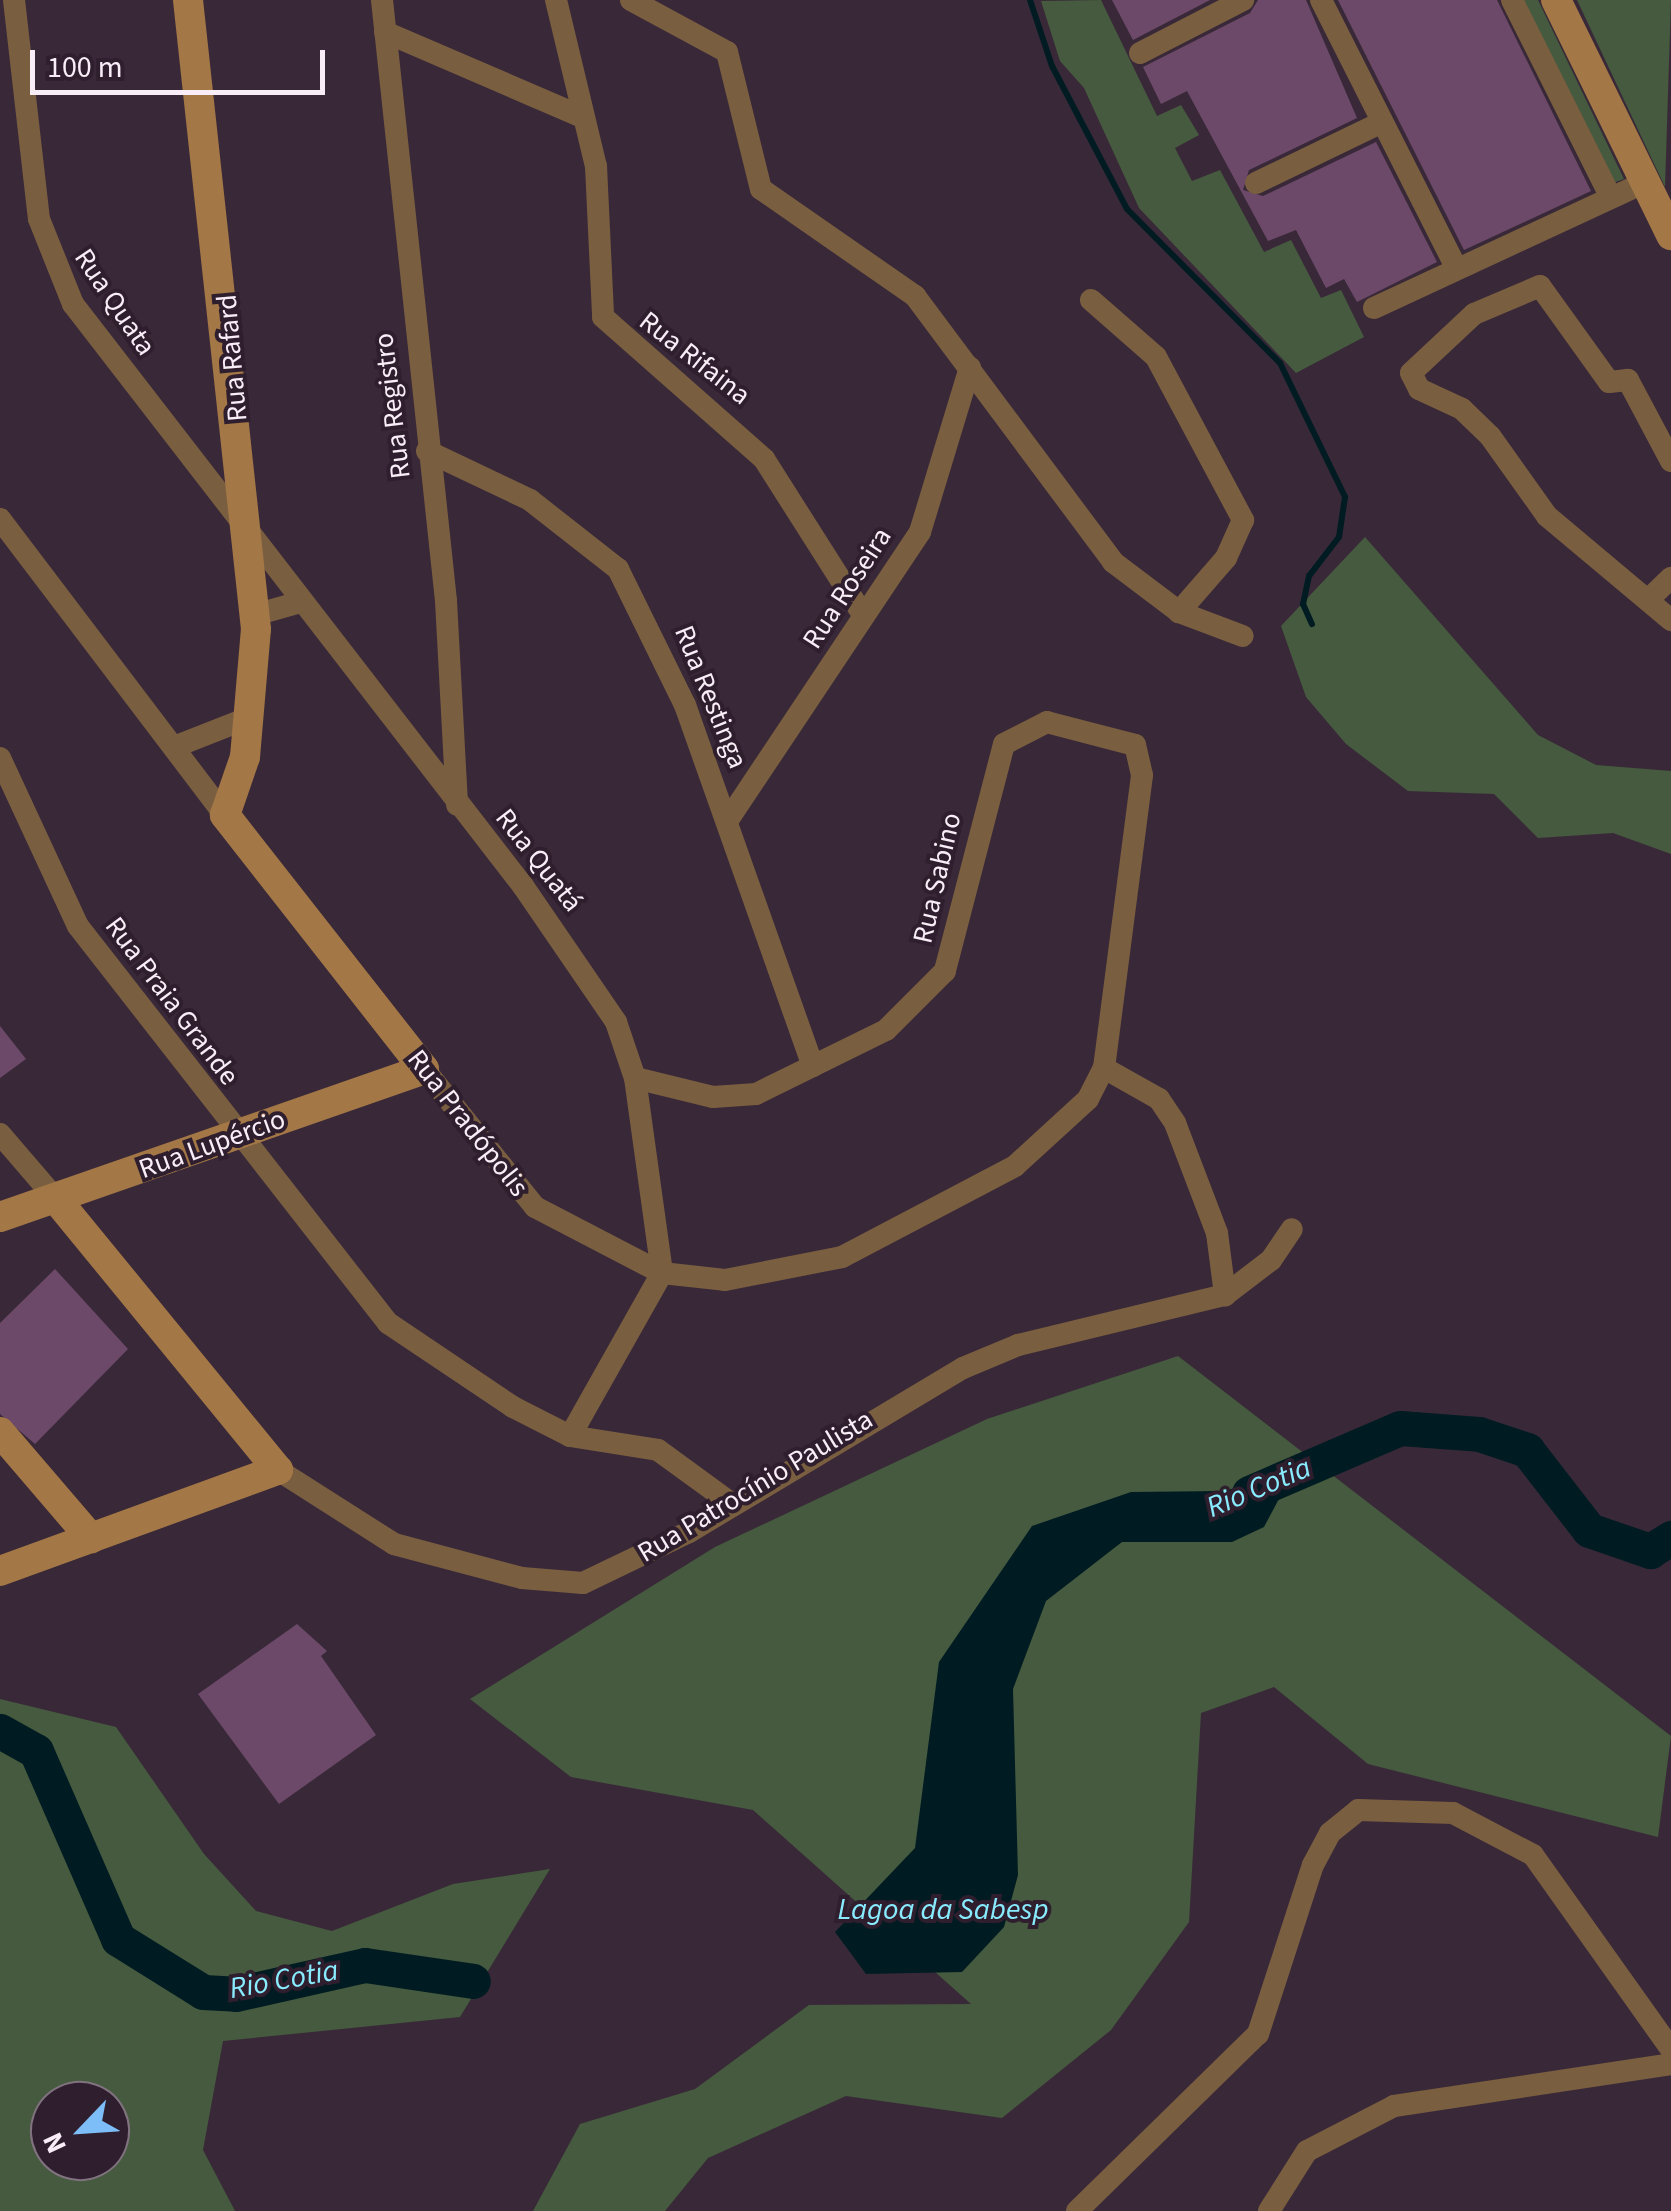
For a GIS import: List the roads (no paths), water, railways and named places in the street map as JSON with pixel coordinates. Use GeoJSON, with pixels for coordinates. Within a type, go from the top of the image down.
{"type":"FeatureCollection","features":[{"type":"Feature","properties":{"kind":"street","name":"Rua Quata"},"geometry":{"type":"LineString","coordinates":[[14,0],[50,261],[250,540]]}},
{"type":"Feature","properties":{"kind":"street","name":"Rua Rafard"},"geometry":{"type":"LineString","coordinates":[[188,0],[256,615],[250,716],[225,815]]}},
{"type":"Feature","properties":{"kind":"street","name":"Rua Registro"},"geometry":{"type":"LineString","coordinates":[[382,0],[457,804]]}},
{"type":"Feature","properties":{"kind":"street","name":"Rua Rifaina"},"geometry":{"type":"LineString","coordinates":[[556,0],[599,187],[596,302],[609,327],[719,410],[764,458],[863,615]]}},
{"type":"Feature","properties":{"kind":"street"},"geometry":{"type":"LineString","coordinates":[[631,0],[728,52],[761,189],[904,287],[970,368],[1113,562],[1179,612],[1243,636]]}},
{"type":"Feature","properties":{"kind":"street"},"geometry":{"type":"LineString","coordinates":[[1140,53],[1242,0]]}},
{"type":"Feature","properties":{"kind":"street"},"geometry":{"type":"LineString","coordinates":[[1321,0],[1457,269]]}},
{"type":"Feature","properties":{"kind":"street"},"geometry":{"type":"LineString","coordinates":[[1512,0],[1610,196]]}},
{"type":"Feature","properties":{"kind":"street"},"geometry":{"type":"LineString","coordinates":[[1556,0],[1671,235]]}},
{"type":"Feature","properties":{"kind":"street"},"geometry":{"type":"LineString","coordinates":[[385,32],[580,116]]}},
{"type":"Feature","properties":{"kind":"street"},"geometry":{"type":"LineString","coordinates":[[1256,183],[1382,122]]}},
{"type":"Feature","properties":{"kind":"street"},"geometry":{"type":"LineString","coordinates":[[1374,308],[1646,182]]}},
{"type":"Feature","properties":{"kind":"street"},"geometry":{"type":"LineString","coordinates":[[1671,461],[1628,380],[1608,382],[1540,286],[1474,314],[1412,373],[1418,389],[1462,409],[1547,516],[1671,620]]}},
{"type":"Feature","properties":{"kind":"street"},"geometry":{"type":"LineString","coordinates":[[1092,300],[1156,357],[1242,520],[1226,558],[1179,612]]}},
{"type":"Feature","properties":{"kind":"street","name":"Rua Roseira"},"geometry":{"type":"LineString","coordinates":[[728,820],[930,513],[970,368]]}},
{"type":"Feature","properties":{"kind":"street","name":"Rua Restinga"},"geometry":{"type":"LineString","coordinates":[[427,451],[530,500],[618,569],[664,653],[728,820],[813,1066]]}},
{"type":"Feature","properties":{"kind":"street","name":"Rua Pradópolis"},"geometry":{"type":"LineString","coordinates":[[0,518],[225,815],[534,1207],[662,1272],[725,1280],[842,1256],[1060,1134],[1104,1068]]}},
{"type":"Feature","properties":{"kind":"street","name":"Rua Quatá"},"geometry":{"type":"LineString","coordinates":[[250,540],[572,951],[616,1022],[636,1078],[662,1272]]}},
{"type":"Feature","properties":{"kind":"street"},"geometry":{"type":"LineString","coordinates":[[1648,600],[1671,578]]}},
{"type":"Feature","properties":{"kind":"street"},"geometry":{"type":"LineString","coordinates":[[256,615],[297,603]]}},
{"type":"Feature","properties":{"kind":"street"},"geometry":{"type":"LineString","coordinates":[[174,747],[250,716]]}},
{"type":"Feature","properties":{"kind":"street","name":"Rua Sabino"},"geometry":{"type":"LineString","coordinates":[[636,1078],[713,1097],[756,1094],[886,1030],[945,971],[1004,744],[1048,722],[1077,724],[1130,738],[1142,775],[1104,1068]]}},
{"type":"Feature","properties":{"kind":"street","name":"Rua Praia Grande"},"geometry":{"type":"LineString","coordinates":[[0,758],[78,926],[236,1135],[388,1323],[448,1370],[570,1436],[658,1450],[732,1504]]}},
{"type":"Feature","properties":{"kind":"street"},"geometry":{"type":"LineString","coordinates":[[1104,1068],[1159,1099],[1175,1123],[1217,1233],[1225,1295],[1271,1260],[1292,1230]]}},
{"type":"Feature","properties":{"kind":"street","name":"Rua Lupércio"},"geometry":{"type":"LineString","coordinates":[[0,1217],[424,1069]]}},
{"type":"Feature","properties":{"kind":"street","name":"Rua Patrocínio Paulista"},"geometry":{"type":"LineString","coordinates":[[0,1134],[278,1470],[394,1544],[522,1578],[583,1582],[732,1504],[910,1395],[1018,1345],[1225,1295]]}},
{"type":"Feature","properties":{"kind":"street"},"geometry":{"type":"LineString","coordinates":[[570,1436],[662,1272]]}},
{"type":"Feature","properties":{"kind":"street"},"geometry":{"type":"LineString","coordinates":[[0,1432],[91,1538]]}},
{"type":"Feature","properties":{"kind":"street"},"geometry":{"type":"LineString","coordinates":[[0,1571],[278,1470]]}},
{"type":"Feature","properties":{"kind":"street"},"geometry":{"type":"LineString","coordinates":[[1077,2211],[1258,2034],[1313,1865],[1330,1833],[1358,1810],[1453,1813],[1533,1855],[1671,2049]]}},
{"type":"Feature","properties":{"kind":"street"},"geometry":{"type":"LineString","coordinates":[[1268,2211],[1308,2151],[1394,2106],[1671,2064]]}},
{"type":"Feature","properties":{"kind":"water","name":"Lagoa da Sabesp"},"geometry":{"type":"Polygon","coordinates":[[[1291,1476],[1264,1527],[1232,1542],[1122,1542],[1046,1601],[1013,1689],[1018,1875],[1004,1927],[962,1972],[866,1974],[835,1932],[915,1848],[939,1662],[1032,1526],[1131,1492],[1222,1491],[1291,1476]]]}},
{"type":"Feature","properties":{"kind":"waterway"},"geometry":{"type":"LineString","coordinates":[[1030,0],[1052,66],[1127,209],[1280,363],[1345,497],[1339,537],[1309,576],[1303,604],[1312,624]]}},
{"type":"Feature","properties":{"kind":"waterway","name":"Rio Cotia"},"geometry":{"type":"LineString","coordinates":[[1249,1493],[1400,1428],[1479,1434],[1527,1450],[1589,1530],[1650,1551],[1671,1538]]}},
{"type":"Feature","properties":{"kind":"waterway","name":"Rio Cotia"},"geometry":{"type":"LineString","coordinates":[[0,1731],[36,1751],[118,1939],[203,1992],[236,1994],[365,1965],[473,1981]]}}]}
